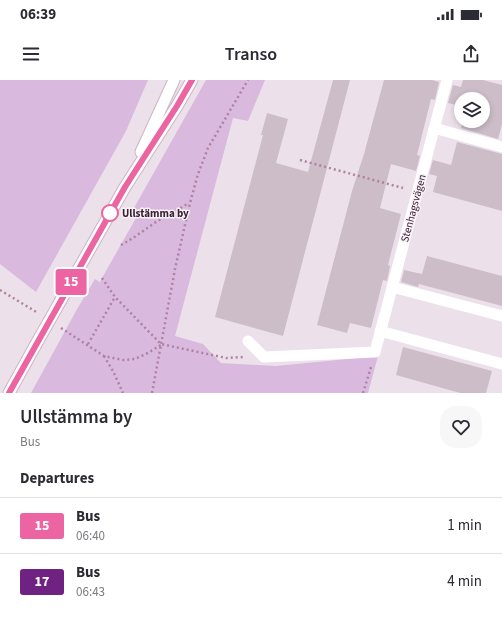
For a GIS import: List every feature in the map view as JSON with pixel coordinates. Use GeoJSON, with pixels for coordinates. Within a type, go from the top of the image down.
{"type":"FeatureCollection","features":[{"type":"Feature","properties":{"kind":"street"},"geometry":{"type":"LineString","coordinates":[[125,187],[174,80]]}},
{"type":"Feature","properties":{"kind":"street"},"geometry":{"type":"LineString","coordinates":[[9,393],[125,187],[192,80]]}},
{"type":"Feature","properties":{"kind":"street","name":"Stenhagsvägen"},"geometry":{"type":"LineString","coordinates":[[375,352],[447,80]]}},
{"type":"Feature","properties":{"kind":"street"},"geometry":{"type":"LineString","coordinates":[[434,128],[502,147]]}},
{"type":"Feature","properties":{"kind":"street"},"geometry":{"type":"LineString","coordinates":[[392,287],[502,316]]}},
{"type":"Feature","properties":{"kind":"street"},"geometry":{"type":"LineString","coordinates":[[380,331],[502,364]]}},
{"type":"Feature","properties":{"kind":"street"},"geometry":{"type":"LineString","coordinates":[[248,341],[264,357],[375,352]]}},
{"type":"Feature","properties":{"kind":"path"},"geometry":{"type":"LineString","coordinates":[[152,393],[190,203],[198,174],[208,148],[248,80]]}},
{"type":"Feature","properties":{"kind":"path"},"geometry":{"type":"LineString","coordinates":[[300,160],[417,192]]}},
{"type":"Feature","properties":{"kind":"path"},"geometry":{"type":"LineString","coordinates":[[121,245],[134,238],[156,222],[190,203]]}},
{"type":"Feature","properties":{"kind":"path"},"geometry":{"type":"LineString","coordinates":[[102,278],[115,297],[161,344],[226,358],[264,357]]}},
{"type":"Feature","properties":{"kind":"path"},"geometry":{"type":"LineString","coordinates":[[0,290],[40,315]]}},
{"type":"Feature","properties":{"kind":"path"},"geometry":{"type":"LineString","coordinates":[[88,344],[115,297]]}},
{"type":"Feature","properties":{"kind":"path"},"geometry":{"type":"LineString","coordinates":[[61,328],[88,344],[104,356],[123,393]]}},
{"type":"Feature","properties":{"kind":"path"},"geometry":{"type":"LineString","coordinates":[[104,356],[123,360],[135,359],[161,344]]}},
{"type":"Feature","properties":{"kind":"path"},"geometry":{"type":"LineString","coordinates":[[363,393],[375,352]]}},
{"type":"Feature","properties":{"kind":"shaded area"},"geometry":{"type":"Polygon","coordinates":[[[0,80],[148,80],[126,131],[36,292],[0,264],[0,80]]]}},
{"type":"Feature","properties":{"kind":"shaded area"},"geometry":{"type":"Polygon","coordinates":[[[206,80],[265,80],[248,121],[233,118],[175,336],[203,344],[221,363],[276,366],[378,356],[368,393],[31,393],[95,279],[100,282],[136,218],[130,215],[206,80]]]}},
{"type":"Feature","properties":{"kind":"building"},"geometry":{"type":"Polygon","coordinates":[[[333,80],[350,80],[283,336],[215,317],[263,135],[261,135],[267,113],[288,119],[276,163],[308,172],[333,80]]]}},
{"type":"Feature","properties":{"kind":"building"},"geometry":{"type":"Polygon","coordinates":[[[384,80],[432,80],[439,82],[435,100],[431,99],[417,155],[420,156],[416,171],[391,164],[380,208],[401,214],[388,265],[390,266],[387,281],[383,280],[371,328],[350,323],[347,333],[317,325],[352,191],[364,154],[384,80]]]}},
{"type":"Feature","properties":{"kind":"building"},"geometry":{"type":"Polygon","coordinates":[[[463,80],[483,80],[502,85],[502,124],[498,139],[461,128],[490,128],[490,92],[454,92],[454,104],[448,103],[453,85],[461,87],[463,80]]]}},
{"type":"Feature","properties":{"kind":"building"},"geometry":{"type":"Polygon","coordinates":[[[457,142],[502,154],[502,211],[433,192],[437,176],[429,174],[433,160],[451,165],[457,142]]]}},
{"type":"Feature","properties":{"kind":"building"},"geometry":{"type":"Polygon","coordinates":[[[427,256],[502,276],[502,306],[419,284],[418,287],[401,282],[404,270],[422,274],[427,256]]]}},
{"type":"Feature","properties":{"kind":"building"},"geometry":{"type":"Polygon","coordinates":[[[403,347],[492,371],[486,393],[460,393],[396,375],[403,347]]]}},
{"type":"Feature","properties":{"kind":"bus line","name":"15"},"geometry":{"type":"LineString","coordinates":[[9,393],[125,187],[192,80]]}},
{"type":"Feature","properties":{"kind":"place","name":"Ullstämma by"},"geometry":{"type":"Point","coordinates":[110,213]}}]}
